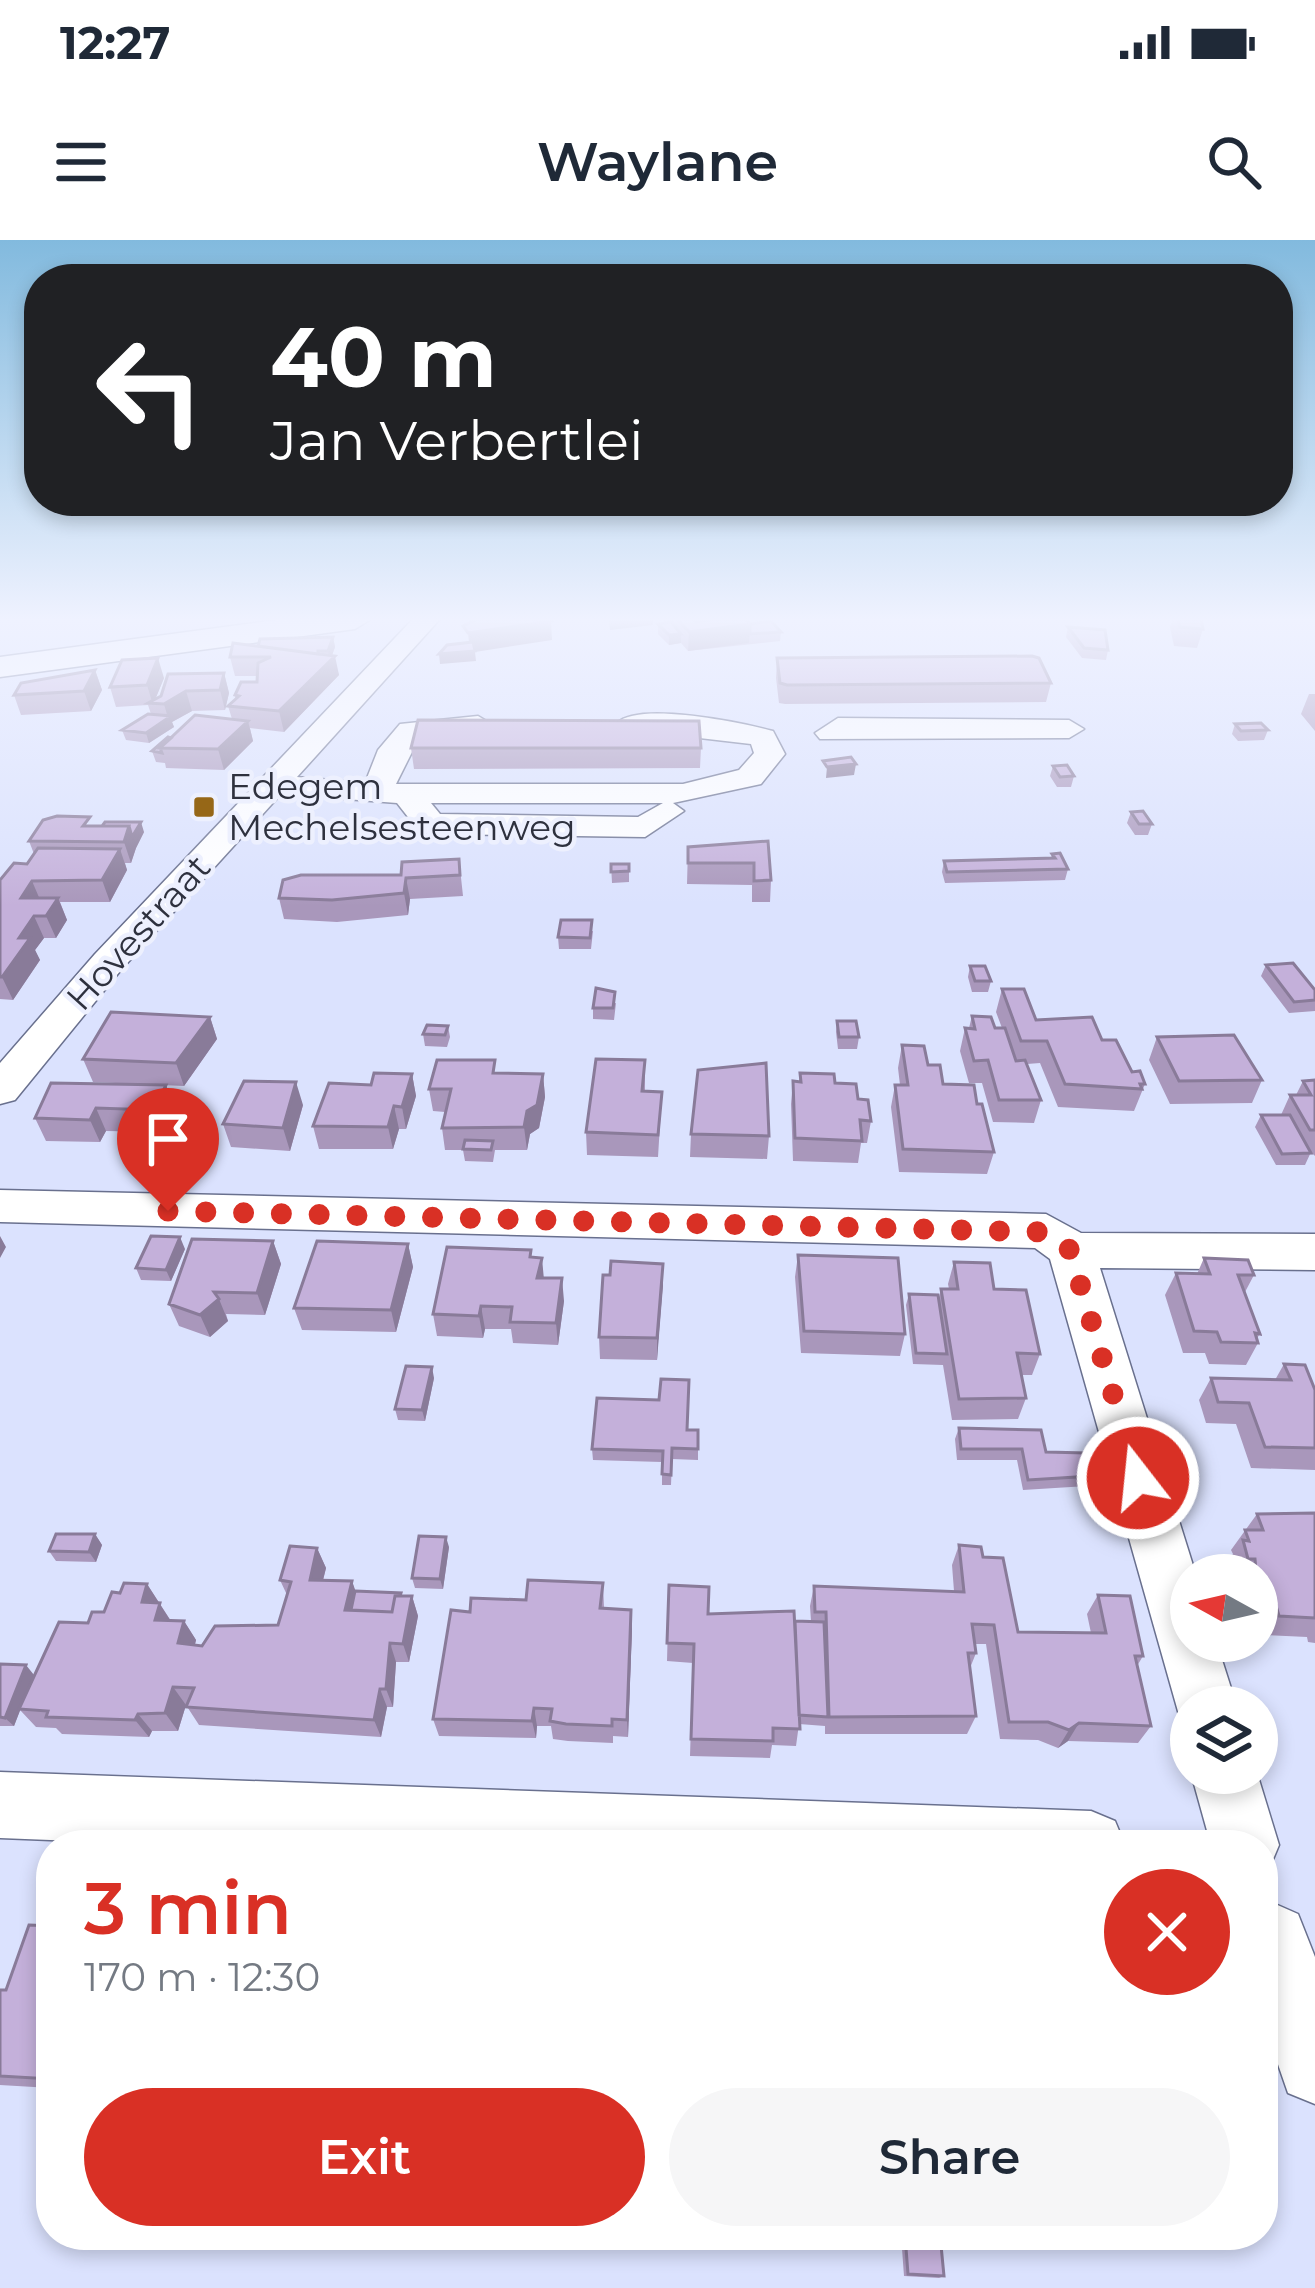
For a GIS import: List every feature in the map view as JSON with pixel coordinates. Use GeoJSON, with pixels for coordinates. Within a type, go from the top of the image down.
{"type":"FeatureCollection","features":[{"type":"Feature","properties":{"kind":"street","name":"Hovestraat"},"geometry":{"type":"LineString","coordinates":[[0,1090],[108,962],[338,715]]}},
{"type":"Feature","properties":{"kind":"street"},"geometry":{"type":"LineString","coordinates":[[274,784],[391,794],[431,824],[468,829],[645,827],[669,811],[671,794],[750,777],[770,754],[763,737],[703,726],[599,724]]}},
{"type":"Feature","properties":{"kind":"street"},"geometry":{"type":"LineString","coordinates":[[391,794],[393,750],[410,730],[511,725]]}},
{"type":"Feature","properties":{"kind":"street"},"geometry":{"type":"LineString","coordinates":[[770,746],[838,727],[1070,729]]}},
{"type":"Feature","properties":{"kind":"street"},"geometry":{"type":"LineString","coordinates":[[0,1206],[1046,1232],[1070,1250],[1315,1252]]}},
{"type":"Feature","properties":{"kind":"street"},"geometry":{"type":"LineString","coordinates":[[1070,1250],[1199,1686]]}},
{"type":"Feature","properties":{"kind":"street"},"geometry":{"type":"LineString","coordinates":[[1230,1794],[1241,1830]]}},
{"type":"Feature","properties":{"kind":"street"},"geometry":{"type":"LineString","coordinates":[[0,1805],[682,1830]]}},
{"type":"Feature","properties":{"kind":"street"},"geometry":{"type":"LineString","coordinates":[[1278,1951],[1315,2066]]}},
{"type":"Feature","properties":{"kind":"building"},"geometry":{"type":"Polygon","coordinates":[[[147,715],[171,716],[146,733],[122,730],[147,715]]]}},
{"type":"Feature","properties":{"kind":"building"},"geometry":{"type":"Polygon","coordinates":[[[195,715],[248,721],[218,749],[160,748],[195,715]]]}},
{"type":"Feature","properties":{"kind":"building"},"geometry":{"type":"Polygon","coordinates":[[[418,720],[699,721],[701,748],[411,748],[418,720]]]}},
{"type":"Feature","properties":{"kind":"building"},"geometry":{"type":"Polygon","coordinates":[[[1261,723],[1268,730],[1241,731],[1235,724],[1261,723]]]}},
{"type":"Feature","properties":{"kind":"building"},"geometry":{"type":"Polygon","coordinates":[[[851,757],[856,764],[827,767],[823,761],[851,757]]]}},
{"type":"Feature","properties":{"kind":"building"},"geometry":{"type":"Polygon","coordinates":[[[1067,765],[1074,776],[1060,777],[1053,766],[1067,765]]]}},
{"type":"Feature","properties":{"kind":"building"},"geometry":{"type":"Polygon","coordinates":[[[1143,811],[1152,824],[1139,824],[1131,812],[1143,811]]]}},
{"type":"Feature","properties":{"kind":"building"},"geometry":{"type":"Polygon","coordinates":[[[90,817],[83,826],[129,826],[124,842],[29,841],[43,820],[90,817]]]}},
{"type":"Feature","properties":{"kind":"building"},"geometry":{"type":"Polygon","coordinates":[[[105,822],[141,822],[132,837],[129,826],[102,826],[105,822]]]}},
{"type":"Feature","properties":{"kind":"building"},"geometry":{"type":"Polygon","coordinates":[[[768,841],[771,880],[754,881],[754,863],[688,863],[688,847],[768,841]]]}},
{"type":"Feature","properties":{"kind":"building"},"geometry":{"type":"Polygon","coordinates":[[[38,848],[120,849],[102,880],[32,881],[21,898],[58,898],[46,916],[34,916],[19,938],[30,938],[0,977],[0,880],[14,863],[27,864],[38,848]]]}},
{"type":"Feature","properties":{"kind":"building"},"geometry":{"type":"Polygon","coordinates":[[[1060,853],[1068,869],[947,872],[944,861],[1055,858],[1052,854],[1060,853]]]}},
{"type":"Feature","properties":{"kind":"building"},"geometry":{"type":"Polygon","coordinates":[[[459,859],[460,875],[406,878],[404,893],[332,900],[279,898],[283,880],[301,875],[401,875],[402,862],[459,859]]]}},
{"type":"Feature","properties":{"kind":"building"},"geometry":{"type":"Polygon","coordinates":[[[611,864],[629,864],[629,871],[611,872],[611,864]]]}},
{"type":"Feature","properties":{"kind":"building"},"geometry":{"type":"Polygon","coordinates":[[[561,920],[592,920],[590,938],[558,937],[561,920]]]}},
{"type":"Feature","properties":{"kind":"building"},"geometry":{"type":"Polygon","coordinates":[[[1293,963],[1315,990],[1315,1000],[1294,1002],[1266,965],[1293,963]]]}},
{"type":"Feature","properties":{"kind":"building"},"geometry":{"type":"Polygon","coordinates":[[[970,966],[985,966],[991,981],[975,981],[970,966]]]}},
{"type":"Feature","properties":{"kind":"building"},"geometry":{"type":"Polygon","coordinates":[[[596,988],[615,992],[613,1008],[593,1008],[596,988]]]}},
{"type":"Feature","properties":{"kind":"building"},"geometry":{"type":"Polygon","coordinates":[[[1002,989],[1024,989],[1036,1020],[1092,1017],[1102,1040],[1116,1040],[1132,1072],[1140,1071],[1142,1089],[1065,1084],[1047,1041],[1021,1041],[1002,989]]]}},
{"type":"Feature","properties":{"kind":"building"},"geometry":{"type":"Polygon","coordinates":[[[111,1012],[210,1017],[176,1063],[83,1059],[111,1012]]]}},
{"type":"Feature","properties":{"kind":"building"},"geometry":{"type":"Polygon","coordinates":[[[972,1016],[991,1017],[995,1028],[1005,1028],[1016,1061],[1025,1060],[1041,1100],[999,1100],[988,1060],[974,1061],[965,1028],[975,1029],[972,1016]]]}},
{"type":"Feature","properties":{"kind":"building"},"geometry":{"type":"Polygon","coordinates":[[[837,1021],[856,1021],[859,1037],[839,1037],[837,1021]]]}},
{"type":"Feature","properties":{"kind":"building"},"geometry":{"type":"Polygon","coordinates":[[[427,1025],[448,1026],[445,1035],[423,1034],[427,1025]]]}},
{"type":"Feature","properties":{"kind":"building"},"geometry":{"type":"Polygon","coordinates":[[[1234,1035],[1262,1080],[1179,1081],[1157,1037],[1234,1035]]]}},
{"type":"Feature","properties":{"kind":"building"},"geometry":{"type":"Polygon","coordinates":[[[902,1045],[924,1046],[928,1065],[940,1065],[943,1084],[974,1085],[994,1152],[903,1149],[895,1085],[908,1085],[902,1045]]]}},
{"type":"Feature","properties":{"kind":"building"},"geometry":{"type":"Polygon","coordinates":[[[596,1059],[645,1060],[642,1091],[662,1092],[658,1135],[586,1132],[596,1059]]]}},
{"type":"Feature","properties":{"kind":"building"},"geometry":{"type":"Polygon","coordinates":[[[437,1060],[495,1060],[493,1073],[543,1074],[537,1105],[527,1111],[524,1127],[442,1128],[451,1089],[429,1089],[437,1060]]]}},
{"type":"Feature","properties":{"kind":"building"},"geometry":{"type":"Polygon","coordinates":[[[766,1063],[769,1136],[691,1134],[698,1070],[766,1063]]]}},
{"type":"Feature","properties":{"kind":"building"},"geometry":{"type":"Polygon","coordinates":[[[374,1073],[412,1074],[402,1107],[394,1106],[388,1127],[313,1126],[329,1083],[371,1085],[374,1073]]]}},
{"type":"Feature","properties":{"kind":"building"},"geometry":{"type":"Polygon","coordinates":[[[800,1073],[834,1074],[835,1083],[856,1084],[858,1099],[868,1100],[871,1121],[860,1120],[862,1141],[795,1138],[793,1081],[801,1082],[800,1073]]]}},
{"type":"Feature","properties":{"kind":"building"},"geometry":{"type":"Polygon","coordinates":[[[1315,1080],[1315,1130],[1310,1130],[1290,1095],[1311,1095],[1303,1081],[1315,1080]]]}},
{"type":"Feature","properties":{"kind":"building"},"geometry":{"type":"Polygon","coordinates":[[[244,1081],[296,1082],[283,1128],[223,1124],[244,1081]]]}},
{"type":"Feature","properties":{"kind":"building"},"geometry":{"type":"Polygon","coordinates":[[[51,1083],[166,1085],[154,1110],[96,1108],[90,1120],[35,1118],[51,1083]]]}},
{"type":"Feature","properties":{"kind":"building"},"geometry":{"type":"Polygon","coordinates":[[[1261,1115],[1290,1115],[1311,1153],[1282,1154],[1261,1115]]]}},
{"type":"Feature","properties":{"kind":"building"},"geometry":{"type":"Polygon","coordinates":[[[465,1140],[493,1141],[491,1150],[463,1149],[465,1140]]]}},
{"type":"Feature","properties":{"kind":"building"},"geometry":{"type":"Polygon","coordinates":[[[151,1236],[180,1237],[166,1270],[136,1268],[151,1236]]]}},
{"type":"Feature","properties":{"kind":"building"},"geometry":{"type":"Polygon","coordinates":[[[192,1239],[273,1241],[257,1293],[214,1292],[219,1299],[200,1315],[169,1304],[192,1239]]]}},
{"type":"Feature","properties":{"kind":"building"},"geometry":{"type":"Polygon","coordinates":[[[317,1241],[408,1244],[391,1310],[294,1308],[317,1241]]]}},
{"type":"Feature","properties":{"kind":"building"},"geometry":{"type":"Polygon","coordinates":[[[447,1247],[531,1250],[530,1257],[542,1258],[537,1278],[562,1278],[556,1323],[510,1322],[512,1307],[481,1306],[479,1316],[433,1314],[447,1247]]]}},
{"type":"Feature","properties":{"kind":"building"},"geometry":{"type":"Polygon","coordinates":[[[798,1255],[898,1258],[905,1334],[804,1331],[798,1255]]]}},
{"type":"Feature","properties":{"kind":"building"},"geometry":{"type":"Polygon","coordinates":[[[1204,1258],[1248,1260],[1254,1275],[1238,1275],[1260,1334],[1255,1333],[1258,1343],[1221,1342],[1217,1332],[1194,1331],[1176,1273],[1210,1274],[1204,1258]]]}},
{"type":"Feature","properties":{"kind":"building"},"geometry":{"type":"Polygon","coordinates":[[[611,1261],[663,1264],[657,1338],[599,1337],[603,1275],[610,1275],[611,1261]]]}},
{"type":"Feature","properties":{"kind":"building"},"geometry":{"type":"Polygon","coordinates":[[[954,1262],[990,1263],[994,1289],[1026,1290],[1040,1354],[1017,1353],[1026,1398],[959,1399],[941,1289],[958,1289],[954,1262]]]}},
{"type":"Feature","properties":{"kind":"building"},"geometry":{"type":"Polygon","coordinates":[[[909,1294],[938,1295],[947,1354],[916,1353],[909,1294]]]}},
{"type":"Feature","properties":{"kind":"building"},"geometry":{"type":"Polygon","coordinates":[[[1284,1364],[1305,1365],[1315,1390],[1315,1448],[1265,1447],[1249,1403],[1218,1402],[1211,1378],[1291,1380],[1284,1364]]]}},
{"type":"Feature","properties":{"kind":"building"},"geometry":{"type":"Polygon","coordinates":[[[406,1366],[432,1367],[422,1410],[395,1409],[406,1366]]]}},
{"type":"Feature","properties":{"kind":"building"},"geometry":{"type":"Polygon","coordinates":[[[661,1379],[689,1380],[687,1430],[698,1430],[698,1449],[672,1448],[671,1475],[662,1474],[663,1451],[592,1449],[597,1398],[659,1400],[661,1379]]]}},
{"type":"Feature","properties":{"kind":"building"},"geometry":{"type":"Polygon","coordinates":[[[959,1428],[1041,1430],[1046,1452],[1086,1453],[1092,1476],[1028,1480],[1022,1449],[961,1449],[959,1428]]]}},
{"type":"Feature","properties":{"kind":"building"},"geometry":{"type":"Polygon","coordinates":[[[1315,1513],[1315,1618],[1279,1616],[1278,1554],[1247,1554],[1243,1540],[1249,1541],[1245,1530],[1263,1530],[1257,1514],[1315,1513]]]}},
{"type":"Feature","properties":{"kind":"building"},"geometry":{"type":"Polygon","coordinates":[[[56,1534],[95,1534],[89,1552],[49,1551],[56,1534]]]}},
{"type":"Feature","properties":{"kind":"building"},"geometry":{"type":"Polygon","coordinates":[[[419,1536],[446,1537],[440,1579],[412,1578],[419,1536]]]}},
{"type":"Feature","properties":{"kind":"building"},"geometry":{"type":"Polygon","coordinates":[[[959,1545],[981,1547],[983,1557],[1003,1558],[1018,1632],[1106,1633],[1098,1595],[1130,1596],[1143,1656],[1135,1656],[1151,1726],[1079,1723],[1069,1730],[1048,1722],[1009,1722],[994,1625],[972,1624],[976,1653],[968,1653],[976,1716],[829,1717],[826,1612],[815,1612],[814,1586],[964,1592],[959,1545]]]}},
{"type":"Feature","properties":{"kind":"building"},"geometry":{"type":"Polygon","coordinates":[[[290,1546],[317,1548],[310,1580],[352,1581],[345,1610],[392,1612],[395,1596],[412,1596],[403,1644],[390,1643],[386,1689],[380,1689],[374,1720],[186,1707],[194,1688],[173,1687],[165,1713],[138,1714],[135,1720],[46,1717],[48,1711],[19,1709],[59,1622],[88,1623],[92,1612],[104,1612],[112,1592],[120,1593],[124,1583],[147,1584],[142,1602],[160,1603],[155,1620],[184,1621],[178,1643],[202,1646],[215,1626],[278,1625],[291,1582],[280,1580],[290,1546]]]}},
{"type":"Feature","properties":{"kind":"building"},"geometry":{"type":"Polygon","coordinates":[[[528,1580],[603,1583],[600,1608],[631,1610],[627,1720],[612,1719],[612,1726],[566,1724],[550,1721],[552,1709],[534,1708],[532,1721],[433,1719],[451,1610],[470,1612],[471,1598],[526,1600],[528,1580]]]}},
{"type":"Feature","properties":{"kind":"building"},"geometry":{"type":"Polygon","coordinates":[[[669,1585],[709,1587],[708,1614],[794,1611],[800,1729],[773,1728],[773,1741],[691,1739],[694,1644],[667,1643],[669,1585]]]}},
{"type":"Feature","properties":{"kind":"building"},"geometry":{"type":"Polygon","coordinates":[[[355,1591],[401,1593],[395,1596],[392,1612],[351,1610],[355,1591]]]}},
{"type":"Feature","properties":{"kind":"building"},"geometry":{"type":"Polygon","coordinates":[[[795,1621],[824,1622],[828,1717],[799,1715],[795,1621]]]}},
{"type":"Feature","properties":{"kind":"building"},"geometry":{"type":"Polygon","coordinates":[[[0,1664],[26,1665],[5,1718],[0,1717],[0,1664]]]}},
{"type":"Feature","properties":{"kind":"building"},"geometry":{"type":"Polygon","coordinates":[[[29,1925],[36,1925],[36,2078],[0,2076],[0,1990],[6,1990],[29,1925]]]}},
{"type":"Feature","properties":{"kind":"building"},"geometry":{"type":"Polygon","coordinates":[[[906,2250],[941,2250],[944,2276],[908,2274],[906,2250]]]}},
{"type":"Feature","properties":{"kind":"place","name":"Edegem Mechelsesteenweg"},"geometry":{"type":"Point","coordinates":[204,807]}},
{"type":"Feature","properties":{"kind":"route"},"geometry":{"type":"LineString","coordinates":[[168,1211],[1046,1232],[1070,1250],[1138,1478]]}}]}
